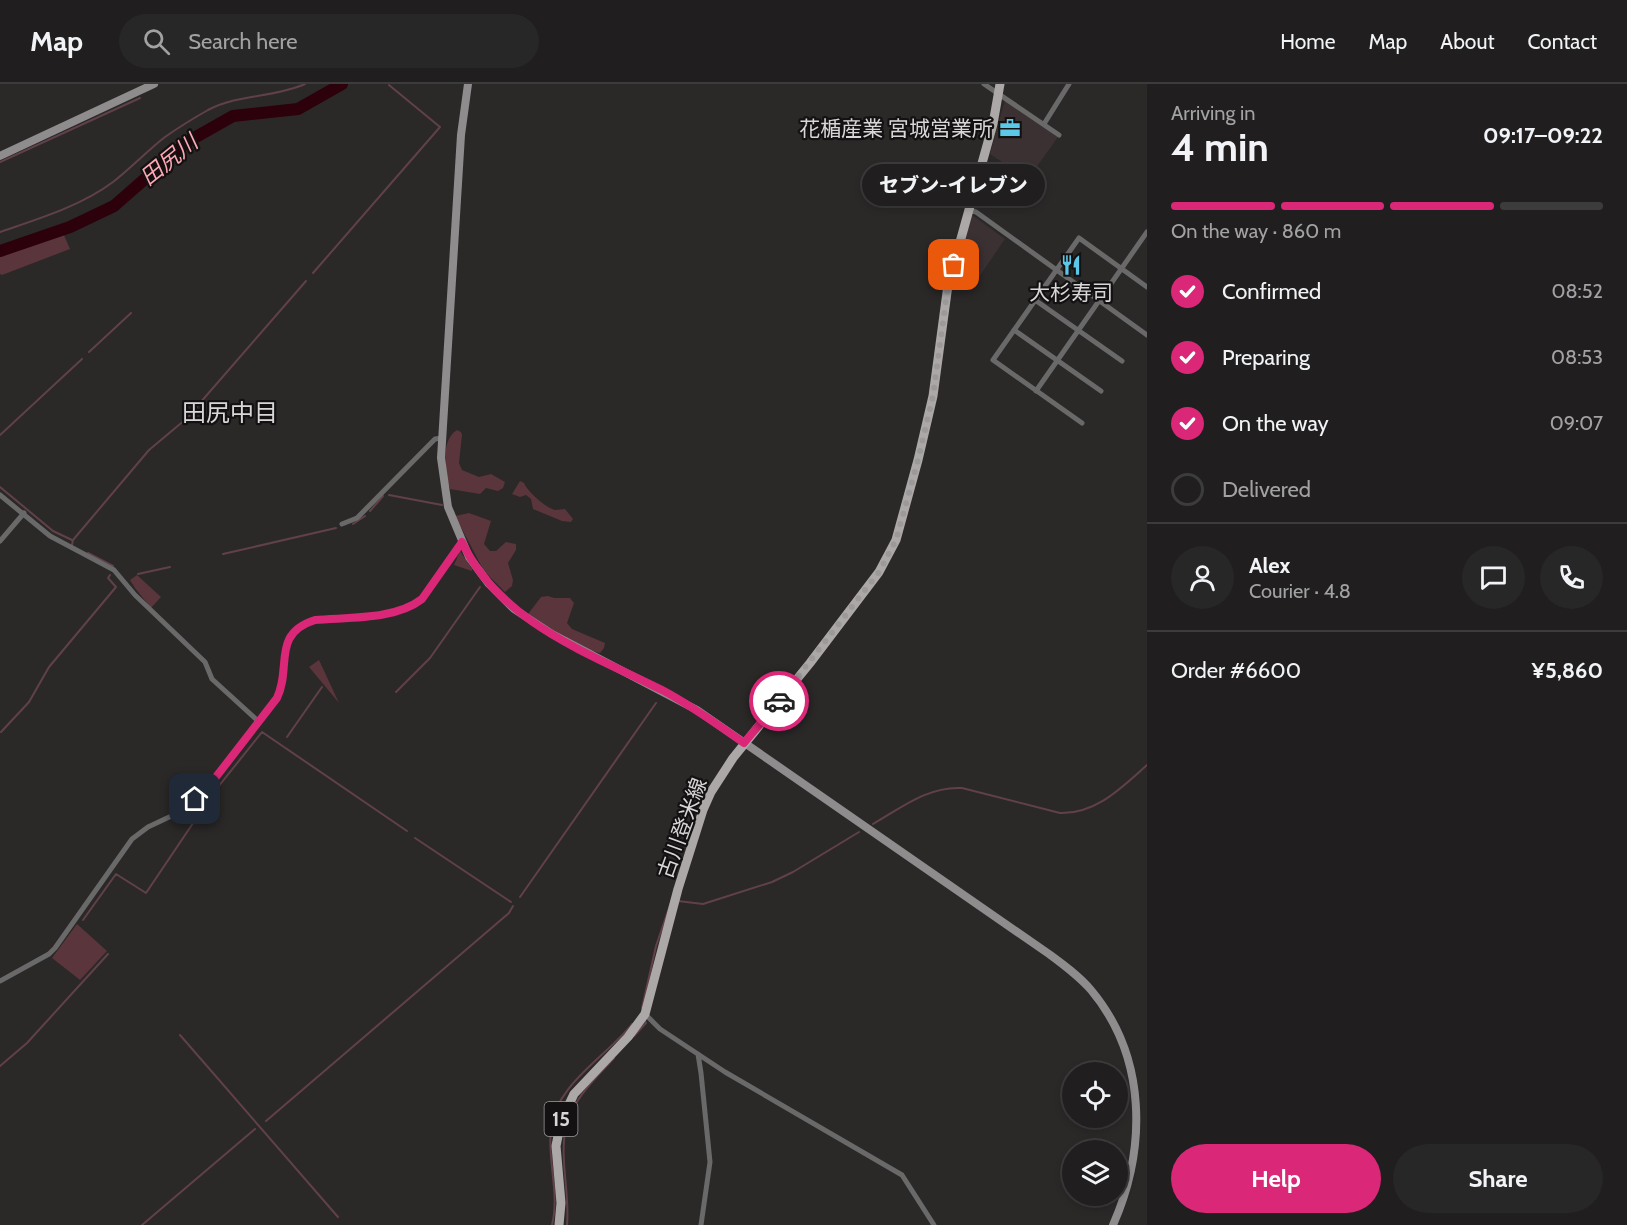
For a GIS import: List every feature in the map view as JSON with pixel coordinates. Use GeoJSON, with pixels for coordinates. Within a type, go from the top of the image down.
{"type":"FeatureCollection","features":[{"type":"Feature","properties":{"kind":"main road","name":"古川登米線"},"geometry":{"type":"LineString","coordinates":[[559,1225],[561,1203],[557,1133],[574,1094],[628,1037],[645,1014],[673,906],[703,810],[721,774],[879,572],[896,540],[916,470],[933,396],[948,285],[993,124],[999,89]]}},
{"type":"Feature","properties":{"kind":"street"},"geometry":{"type":"LineString","coordinates":[[0,156],[154,84]]}},
{"type":"Feature","properties":{"kind":"street"},"geometry":{"type":"LineString","coordinates":[[468,84],[461,135],[441,458],[448,507],[469,557],[502,598],[526,619],[697,710],[1049,954],[1090,989],[1112,1019],[1128,1052],[1139,1093],[1141,1138],[1133,1181],[1125,1204],[1113,1225]]}},
{"type":"Feature","properties":{"kind":"street"},"geometry":{"type":"LineString","coordinates":[[984,84],[999,89],[1059,135]]}},
{"type":"Feature","properties":{"kind":"street"},"geometry":{"type":"LineString","coordinates":[[1044,124],[1069,84]]}},
{"type":"Feature","properties":{"kind":"street"},"geometry":{"type":"LineString","coordinates":[[969,210],[976,212],[1147,335]]}},
{"type":"Feature","properties":{"kind":"street"},"geometry":{"type":"LineString","coordinates":[[1036,391],[1145,240],[1147,232]]}},
{"type":"Feature","properties":{"kind":"street"},"geometry":{"type":"LineString","coordinates":[[1082,423],[993,360],[1079,238],[1147,287]]}},
{"type":"Feature","properties":{"kind":"street"},"geometry":{"type":"LineString","coordinates":[[1035,300],[1122,361]]}},
{"type":"Feature","properties":{"kind":"street"},"geometry":{"type":"LineString","coordinates":[[1014,330],[1101,392]]}},
{"type":"Feature","properties":{"kind":"street"},"geometry":{"type":"LineString","coordinates":[[342,524],[357,518],[435,439],[442,438]]}},
{"type":"Feature","properties":{"kind":"street"},"geometry":{"type":"LineString","coordinates":[[0,495],[51,536],[114,570],[135,595],[205,662],[212,679],[258,721]]}},
{"type":"Feature","properties":{"kind":"street"},"geometry":{"type":"LineString","coordinates":[[0,541],[24,513]]}},
{"type":"Feature","properties":{"kind":"street"},"geometry":{"type":"LineString","coordinates":[[0,981],[49,954],[55,948],[132,839],[148,827],[182,812],[209,786],[280,692],[284,652],[289,638],[304,625],[315,620],[397,612],[415,605],[422,599],[462,542]]}},
{"type":"Feature","properties":{"kind":"street"},"geometry":{"type":"LineString","coordinates":[[645,1014],[660,1029],[725,1072],[902,1175],[934,1225]]}},
{"type":"Feature","properties":{"kind":"street"},"geometry":{"type":"LineString","coordinates":[[698,1054],[710,1162],[701,1223]]}},
{"type":"Feature","properties":{"kind":"shaded area"},"geometry":{"type":"Polygon","coordinates":[[[1005,100],[1058,137],[1028,179],[990,154],[1005,100]]]}},
{"type":"Feature","properties":{"kind":"shaded area"},"geometry":{"type":"Polygon","coordinates":[[[972,215],[1005,239],[977,280],[957,267],[972,215]]]}},
{"type":"Feature","properties":{"kind":"shaded area"},"geometry":{"type":"Polygon","coordinates":[[[63,233],[70,249],[0,274],[0,255],[63,233]]]}},
{"type":"Feature","properties":{"kind":"shaded area"},"geometry":{"type":"Polygon","coordinates":[[[457,430],[462,435],[459,463],[462,470],[479,477],[491,474],[505,482],[503,488],[498,491],[486,488],[480,494],[450,489],[445,457],[448,441],[457,430]]]}},
{"type":"Feature","properties":{"kind":"shaded area"},"geometry":{"type":"Polygon","coordinates":[[[520,481],[547,506],[555,510],[565,509],[573,519],[571,522],[562,521],[533,509],[531,499],[526,495],[520,497],[512,494],[520,481]]]}},
{"type":"Feature","properties":{"kind":"shaded area"},"geometry":{"type":"Polygon","coordinates":[[[469,513],[491,521],[484,544],[490,551],[496,551],[506,542],[516,544],[516,550],[508,563],[513,580],[512,586],[505,592],[484,571],[455,516],[469,513]]]}},
{"type":"Feature","properties":{"kind":"shaded area"},"geometry":{"type":"Polygon","coordinates":[[[460,551],[472,569],[472,571],[454,565],[460,551]]]}},
{"type":"Feature","properties":{"kind":"shaded area"},"geometry":{"type":"Polygon","coordinates":[[[137,575],[161,597],[151,608],[130,580],[137,575]]]}},
{"type":"Feature","properties":{"kind":"shaded area"},"geometry":{"type":"Polygon","coordinates":[[[541,597],[570,598],[574,603],[567,623],[572,629],[605,643],[600,653],[571,642],[528,614],[541,597]]]}},
{"type":"Feature","properties":{"kind":"shaded area"},"geometry":{"type":"Polygon","coordinates":[[[319,660],[339,703],[309,667],[319,660]]]}},
{"type":"Feature","properties":{"kind":"shaded area"},"geometry":{"type":"Polygon","coordinates":[[[77,924],[107,951],[80,980],[52,958],[77,924]]]}},
{"type":"Feature","properties":{"kind":"waterway"},"geometry":{"type":"LineString","coordinates":[[0,232],[59,211],[101,191],[165,137],[208,110],[231,101],[281,92],[305,84]]}},
{"type":"Feature","properties":{"kind":"waterway","name":"田尻川"},"geometry":{"type":"LineString","coordinates":[[0,251],[70,227],[114,206],[187,142],[233,116],[298,109],[342,84]]}},
{"type":"Feature","properties":{"kind":"waterway"},"geometry":{"type":"LineString","coordinates":[[313,273],[440,127],[389,85]]}},
{"type":"Feature","properties":{"kind":"waterway"},"geometry":{"type":"LineString","coordinates":[[0,162],[140,98]]}},
{"type":"Feature","properties":{"kind":"waterway"},"geometry":{"type":"LineString","coordinates":[[72,545],[73,540],[149,450],[186,419],[306,281]]}},
{"type":"Feature","properties":{"kind":"waterway"},"geometry":{"type":"LineString","coordinates":[[89,352],[131,313]]}},
{"type":"Feature","properties":{"kind":"waterway"},"geometry":{"type":"LineString","coordinates":[[0,435],[82,359]]}},
{"type":"Feature","properties":{"kind":"waterway"},"geometry":{"type":"LineString","coordinates":[[0,487],[53,531],[72,540]]}},
{"type":"Feature","properties":{"kind":"waterway"},"geometry":{"type":"LineString","coordinates":[[389,495],[442,505]]}},
{"type":"Feature","properties":{"kind":"waterway"},"geometry":{"type":"LineString","coordinates":[[370,511],[383,496]]}},
{"type":"Feature","properties":{"kind":"waterway"},"geometry":{"type":"LineString","coordinates":[[353,524],[365,516]]}},
{"type":"Feature","properties":{"kind":"waterway"},"geometry":{"type":"LineString","coordinates":[[223,554],[336,528]]}},
{"type":"Feature","properties":{"kind":"waterway"},"geometry":{"type":"LineString","coordinates":[[88,553],[113,566],[112,568]]}},
{"type":"Feature","properties":{"kind":"waterway"},"geometry":{"type":"LineString","coordinates":[[138,574],[170,567]]}},
{"type":"Feature","properties":{"kind":"waterway"},"geometry":{"type":"LineString","coordinates":[[1,732],[29,702],[49,667],[116,587],[108,578],[110,575]]}},
{"type":"Feature","properties":{"kind":"waterway"},"geometry":{"type":"LineString","coordinates":[[396,692],[430,658],[480,587]]}},
{"type":"Feature","properties":{"kind":"waterway"},"geometry":{"type":"LineString","coordinates":[[287,737],[322,687]]}},
{"type":"Feature","properties":{"kind":"waterway"},"geometry":{"type":"LineString","coordinates":[[520,897],[656,703]]}},
{"type":"Feature","properties":{"kind":"waterway"},"geometry":{"type":"LineString","coordinates":[[83,920],[116,874],[146,893],[214,792],[262,732],[407,831]]}},
{"type":"Feature","properties":{"kind":"waterway"},"geometry":{"type":"LineString","coordinates":[[873,824],[915,799],[950,788],[962,788],[1060,813],[1073,812],[1107,798],[1147,765]]}},
{"type":"Feature","properties":{"kind":"waterway"},"geometry":{"type":"LineString","coordinates":[[678,901],[703,904],[772,882],[859,832]]}},
{"type":"Feature","properties":{"kind":"waterway"},"geometry":{"type":"LineString","coordinates":[[415,838],[511,902]]}},
{"type":"Feature","properties":{"kind":"waterway"},"geometry":{"type":"LineString","coordinates":[[642,1008],[656,946],[672,899]]}},
{"type":"Feature","properties":{"kind":"waterway"},"geometry":{"type":"LineString","coordinates":[[266,1121],[509,913],[513,906]]}},
{"type":"Feature","properties":{"kind":"waterway"},"geometry":{"type":"LineString","coordinates":[[0,1066],[27,1043],[108,954]]}},
{"type":"Feature","properties":{"kind":"waterway"},"geometry":{"type":"LineString","coordinates":[[634,1036],[646,1023],[645,1021]]}},
{"type":"Feature","properties":{"kind":"waterway"},"geometry":{"type":"LineString","coordinates":[[552,1225],[555,1201],[550,1140],[555,1112],[572,1084],[632,1024]]}},
{"type":"Feature","properties":{"kind":"waterway"},"geometry":{"type":"LineString","coordinates":[[180,1035],[338,1217]]}},
{"type":"Feature","properties":{"kind":"waterway"},"geometry":{"type":"LineString","coordinates":[[567,1225],[564,1163],[566,1127],[579,1099],[614,1058]]}},
{"type":"Feature","properties":{"kind":"waterway"},"geometry":{"type":"LineString","coordinates":[[142,1225],[255,1129]]}},
{"type":"Feature","properties":{"kind":"way so far"},"geometry":{"type":"LineString","coordinates":[[779,701],[879,572],[896,540],[903,520],[933,396],[948,285],[954,265]]}},
{"type":"Feature","properties":{"kind":"place","name":"花楯産業 宮城営業所"},"geometry":{"type":"Point","coordinates":[1010,128]}},
{"type":"Feature","properties":{"kind":"place","name":"セブン-イレブン"},"geometry":{"type":"Point","coordinates":[954,265]}},
{"type":"Feature","properties":{"kind":"place","name":"大杉寿司"},"geometry":{"type":"Point","coordinates":[1071,265]}},
{"type":"Feature","properties":{"kind":"district","name":"田尻中目"},"geometry":{"type":"Point","coordinates":[230,412]}},
{"type":"Feature","properties":{"kind":"route"},"geometry":{"type":"LineString","coordinates":[[195,799],[209,786],[277,698],[282,686],[284,652],[289,638],[304,625],[315,620],[397,612],[415,605],[422,599],[462,542],[469,557],[489,585],[526,619],[697,710],[744,743],[779,701]]}}]}
